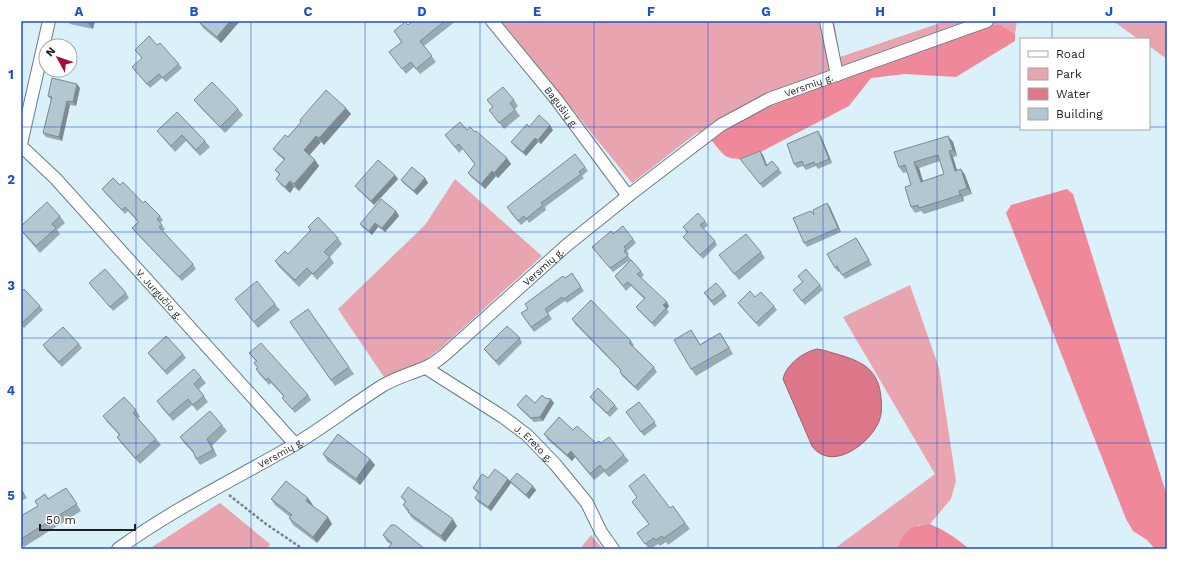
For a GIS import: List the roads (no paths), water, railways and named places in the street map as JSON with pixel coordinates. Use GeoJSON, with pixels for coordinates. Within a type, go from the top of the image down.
{"type":"FeatureCollection","features":[{"type":"Feature","properties":{"kind":"street"},"geometry":{"type":"LineString","coordinates":[[21,145],[49,21]]}},
{"type":"Feature","properties":{"kind":"street","name":"Bagušių g."},"geometry":{"type":"LineString","coordinates":[[492,21],[556,99],[628,196]]}},
{"type":"Feature","properties":{"kind":"street"},"geometry":{"type":"LineString","coordinates":[[826,21],[837,75]]}},
{"type":"Feature","properties":{"kind":"street","name":"Versmių g."},"geometry":{"type":"LineString","coordinates":[[118,549],[174,513],[295,444],[384,386],[404,375],[426,368],[460,341],[567,245],[721,125],[769,99],[987,21]]}},
{"type":"Feature","properties":{"kind":"street","name":"V. Jurgučio g."},"geometry":{"type":"LineString","coordinates":[[21,145],[56,179],[295,444]]}},
{"type":"Feature","properties":{"kind":"street","name":"J. Ereto g."},"geometry":{"type":"LineString","coordinates":[[426,368],[503,417],[527,435],[587,503],[601,532],[613,549]]}},
{"type":"Feature","properties":{"kind":"water"},"geometry":{"type":"Polygon","coordinates":[[[817,349],[849,358],[863,365],[873,374],[880,389],[881,413],[876,427],[871,435],[856,448],[837,456],[828,456],[819,453],[812,446],[783,379],[791,364],[806,353],[817,349]]]}}]}
